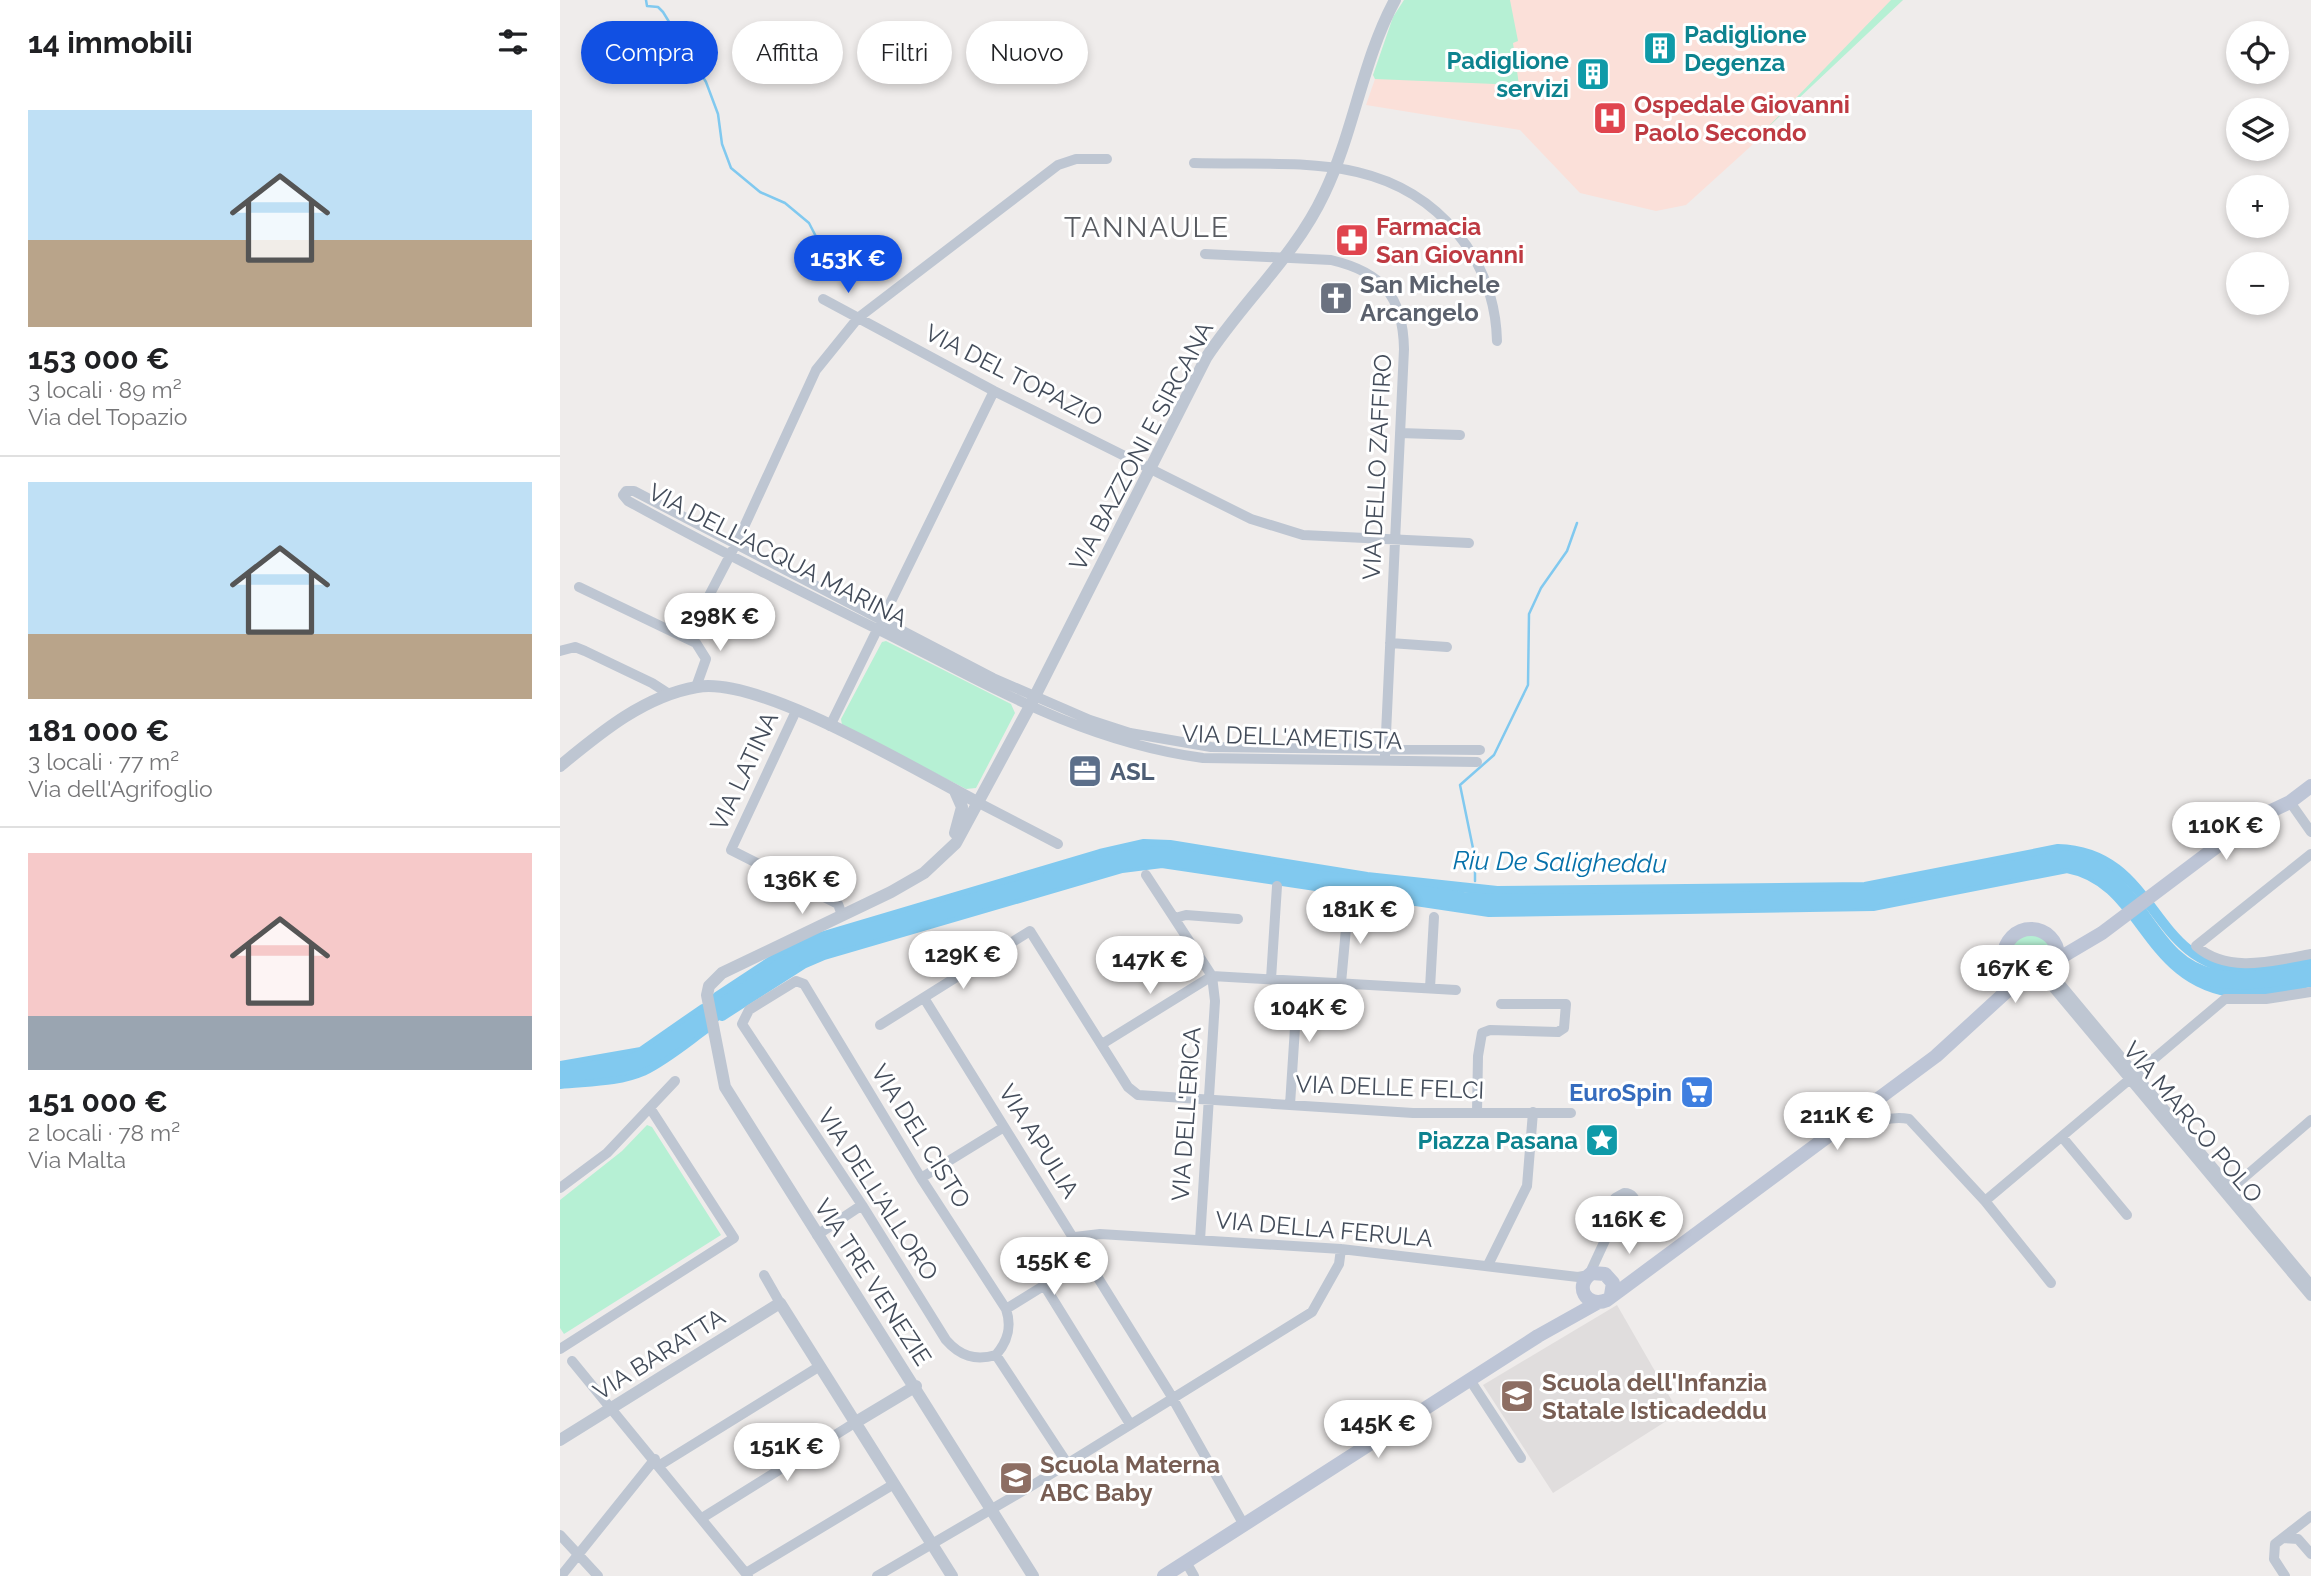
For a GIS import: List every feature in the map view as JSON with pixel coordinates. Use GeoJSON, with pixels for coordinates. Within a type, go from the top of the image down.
{"type":"FeatureCollection","features":[{"type":"Feature","properties":{"kind":"main road"},"geometry":{"type":"LineString","coordinates":[[2004,962],[2019,980],[2038,982],[2087,940],[2150,898],[2252,821],[2268,810],[2290,802],[2311,786]]}},
{"type":"Feature","properties":{"kind":"main road"},"geometry":{"type":"LineString","coordinates":[[1990,1004],[2002,982],[2006,944],[2018,932],[2035,929],[2067,942],[2087,940]]}},
{"type":"Feature","properties":{"kind":"main road"},"geometry":{"type":"LineString","coordinates":[[2052,938],[2056,964]]}},
{"type":"Feature","properties":{"kind":"main road"},"geometry":{"type":"LineString","coordinates":[[1611,1295],[1949,1045],[1990,1004],[2019,980]]}},
{"type":"Feature","properties":{"kind":"main road"},"geometry":{"type":"LineString","coordinates":[[1164,1576],[1573,1314],[1584,1287],[1607,1276],[1635,1272],[1654,1263]]}},
{"type":"Feature","properties":{"kind":"main road"},"geometry":{"type":"LineString","coordinates":[[1607,1276],[1613,1286],[1611,1295]]}},
{"type":"Feature","properties":{"kind":"main road"},"geometry":{"type":"LineString","coordinates":[[1584,1287],[1611,1295]]}},
{"type":"Feature","properties":{"kind":"street","name":"VIA BAZZONI E SIRCANA"},"geometry":{"type":"LineString","coordinates":[[943,858],[979,803],[1149,468],[1226,327],[1284,258],[1309,223],[1336,167],[1378,35],[1395,0]]}},
{"type":"Feature","properties":{"kind":"street"},"geometry":{"type":"LineString","coordinates":[[687,638],[733,549],[816,370],[858,318],[1058,164],[1076,159],[1107,159]]}},
{"type":"Feature","properties":{"kind":"street"},"geometry":{"type":"LineString","coordinates":[[1194,163],[1336,167],[1368,172],[1410,190],[1450,223],[1481,268],[1496,312],[1497,341]]}},
{"type":"Feature","properties":{"kind":"street","name":"VIA DELLO ZAFFIRO"},"geometry":{"type":"LineString","coordinates":[[1205,254],[1352,265],[1366,271],[1390,292],[1399,309],[1404,327],[1401,433],[1384,762]]}},
{"type":"Feature","properties":{"kind":"street","name":"VIA DEL TOPAZIO"},"geometry":{"type":"LineString","coordinates":[[823,299],[994,391],[1051,414],[1149,468],[1277,529],[1303,535],[1469,543]]}},
{"type":"Feature","properties":{"kind":"street"},"geometry":{"type":"LineString","coordinates":[[830,726],[994,391]]}},
{"type":"Feature","properties":{"kind":"street"},"geometry":{"type":"LineString","coordinates":[[1401,433],[1460,435]]}},
{"type":"Feature","properties":{"kind":"street","name":"VIA DELL'ACQUA MARINA"},"geometry":{"type":"LineString","coordinates":[[1032,702],[877,629],[733,549],[634,491],[626,491],[623,495],[628,501],[733,549],[883,619],[1032,702]]}},
{"type":"Feature","properties":{"kind":"street"},"geometry":{"type":"LineString","coordinates":[[579,587],[696,643],[706,659],[696,687]]}},
{"type":"Feature","properties":{"kind":"street"},"geometry":{"type":"LineString","coordinates":[[1390,643],[1447,647]]}},
{"type":"Feature","properties":{"kind":"street"},"geometry":{"type":"LineString","coordinates":[[560,651],[575,647],[585,651],[652,683],[668,695]]}},
{"type":"Feature","properties":{"kind":"street"},"geometry":{"type":"LineString","coordinates":[[560,766],[626,717],[668,695],[714,685],[737,689],[830,726],[1058,844]]}},
{"type":"Feature","properties":{"kind":"street","name":"VIA DELL'AMETISTA"},"geometry":{"type":"LineString","coordinates":[[1032,702],[1169,741],[1211,747],[1480,750]]}},
{"type":"Feature","properties":{"kind":"street","name":"VIA DELL'AMETISTA"},"geometry":{"type":"LineString","coordinates":[[1032,702],[1085,730],[1160,753],[1203,758],[1477,762]]}},
{"type":"Feature","properties":{"kind":"street","name":"VIA LATINA"},"geometry":{"type":"LineString","coordinates":[[796,711],[731,850],[838,904],[842,915]]}},
{"type":"Feature","properties":{"kind":"street"},"geometry":{"type":"LineString","coordinates":[[842,915],[902,886],[943,858],[962,807],[954,790]]}},
{"type":"Feature","properties":{"kind":"street"},"geometry":{"type":"LineString","coordinates":[[2290,802],[2311,832]]}},
{"type":"Feature","properties":{"kind":"street"},"geometry":{"type":"LineString","coordinates":[[2311,854],[2196,946],[2212,957],[2232,963],[2254,963],[2311,954]]}},
{"type":"Feature","properties":{"kind":"street","name":"VIA DELL'ERICA"},"geometry":{"type":"LineString","coordinates":[[1146,875],[1212,976],[1215,1001],[1200,1240]]}},
{"type":"Feature","properties":{"kind":"street"},"geometry":{"type":"LineString","coordinates":[[1271,979],[1277,886]]}},
{"type":"Feature","properties":{"kind":"street"},"geometry":{"type":"LineString","coordinates":[[1341,983],[1348,907]]}},
{"type":"Feature","properties":{"kind":"street","name":"VIA TRE VENEZIE"},"geometry":{"type":"LineString","coordinates":[[842,915],[722,974],[709,986],[708,1000],[725,1087],[817,1235],[916,1386],[1033,1576]]}},
{"type":"Feature","properties":{"kind":"street"},"geometry":{"type":"LineString","coordinates":[[1175,918],[1186,915],[1238,919]]}},
{"type":"Feature","properties":{"kind":"street"},"geometry":{"type":"LineString","coordinates":[[1430,988],[1434,917]]}},
{"type":"Feature","properties":{"kind":"street","name":"VIA DELLE FELCI"},"geometry":{"type":"LineString","coordinates":[[924,998],[1030,930],[1128,1087],[1138,1095],[1413,1113],[1571,1113]]}},
{"type":"Feature","properties":{"kind":"street","name":"VIA MARCO POLO"},"geometry":{"type":"LineString","coordinates":[[2056,964],[2056,979],[2134,1078],[2310,1289]]}},
{"type":"Feature","properties":{"kind":"street"},"geometry":{"type":"LineString","coordinates":[[1102,1044],[1212,976],[1456,990]]}},
{"type":"Feature","properties":{"kind":"street","name":"VIA DEL CISTO"},"geometry":{"type":"LineString","coordinates":[[742,1024],[749,1010],[796,981],[804,984],[921,1178],[1006,1309]]}},
{"type":"Feature","properties":{"kind":"street"},"geometry":{"type":"LineString","coordinates":[[1290,1105],[1298,981]]}},
{"type":"Feature","properties":{"kind":"street","name":"VIA MARCO POLO"},"geometry":{"type":"LineString","coordinates":[[2038,982],[2052,986],[2134,1078]]}},
{"type":"Feature","properties":{"kind":"street"},"geometry":{"type":"LineString","coordinates":[[1985,1201],[2225,999],[2266,999],[2311,992]]}},
{"type":"Feature","properties":{"kind":"street"},"geometry":{"type":"LineString","coordinates":[[880,1026],[924,998]]}},
{"type":"Feature","properties":{"kind":"street","name":"VIA APULIA"},"geometry":{"type":"LineString","coordinates":[[924,998],[1172,1397],[1244,1525]]}},
{"type":"Feature","properties":{"kind":"street"},"geometry":{"type":"LineString","coordinates":[[1478,1112],[1478,1056],[1482,1033],[1490,1030],[1558,1032],[1564,1028],[1566,1004],[1501,1004]]}},
{"type":"Feature","properties":{"kind":"street","name":"VIA DELL'ALLORO"},"geometry":{"type":"LineString","coordinates":[[742,1024],[862,1205],[946,1340],[955,1350],[966,1356],[985,1358],[996,1355]]}},
{"type":"Feature","properties":{"kind":"street"},"geometry":{"type":"LineString","coordinates":[[560,1188],[607,1153],[675,1081]]}},
{"type":"Feature","properties":{"kind":"street"},"geometry":{"type":"LineString","coordinates":[[560,1348],[734,1238],[650,1108]]}},
{"type":"Feature","properties":{"kind":"street"},"geometry":{"type":"LineString","coordinates":[[1488,1265],[1527,1186],[1532,1112]]}},
{"type":"Feature","properties":{"kind":"street"},"geometry":{"type":"LineString","coordinates":[[1841,1127],[1854,1133],[1896,1116],[1909,1119],[1985,1201],[2051,1283]]}},
{"type":"Feature","properties":{"kind":"street"},"geometry":{"type":"LineString","coordinates":[[2228,1191],[2311,1121]]}},
{"type":"Feature","properties":{"kind":"street"},"geometry":{"type":"LineString","coordinates":[[921,1178],[1004,1127]]}},
{"type":"Feature","properties":{"kind":"street"},"geometry":{"type":"LineString","coordinates":[[2062,1137],[2127,1216]]}},
{"type":"Feature","properties":{"kind":"street"},"geometry":{"type":"LineString","coordinates":[[1584,1287],[1608,1237],[1635,1208],[1630,1194],[1617,1196],[1608,1237]]}},
{"type":"Feature","properties":{"kind":"street"},"geometry":{"type":"LineString","coordinates":[[817,1235],[862,1205]]}},
{"type":"Feature","properties":{"kind":"street"},"geometry":{"type":"LineString","coordinates":[[1615,1208],[1627,1214]]}},
{"type":"Feature","properties":{"kind":"street","name":"VIA DELLA FERULA"},"geometry":{"type":"LineString","coordinates":[[1074,1237],[1100,1234],[1341,1249],[1488,1265],[1584,1287]]}},
{"type":"Feature","properties":{"kind":"street"},"geometry":{"type":"LineString","coordinates":[[877,1576],[1312,1312],[1339,1264],[1341,1249]]}},
{"type":"Feature","properties":{"kind":"street"},"geometry":{"type":"LineString","coordinates":[[1600,1252],[1607,1276]]}},
{"type":"Feature","properties":{"kind":"street"},"geometry":{"type":"LineString","coordinates":[[1067,1463],[996,1355],[1003,1347],[1009,1328],[1006,1309],[1087,1259]]}},
{"type":"Feature","properties":{"kind":"street"},"geometry":{"type":"LineString","coordinates":[[764,1275],[952,1576]]}},
{"type":"Feature","properties":{"kind":"street"},"geometry":{"type":"LineString","coordinates":[[1044,1285],[1130,1424]]}},
{"type":"Feature","properties":{"kind":"street","name":"VIA BARATTA"},"geometry":{"type":"LineString","coordinates":[[560,1440],[780,1303]]}},
{"type":"Feature","properties":{"kind":"street"},"geometry":{"type":"LineString","coordinates":[[572,1360],[658,1462],[747,1575],[894,1484]]}},
{"type":"Feature","properties":{"kind":"street"},"geometry":{"type":"LineString","coordinates":[[561,1576],[658,1462],[820,1366]]}},
{"type":"Feature","properties":{"kind":"street"},"geometry":{"type":"LineString","coordinates":[[1470,1380],[1521,1458]]}},
{"type":"Feature","properties":{"kind":"street"},"geometry":{"type":"LineString","coordinates":[[702,1518],[916,1386]]}},
{"type":"Feature","properties":{"kind":"street"},"geometry":{"type":"LineString","coordinates":[[2285,1576],[2274,1559],[2273,1551],[2280,1539],[2311,1516]]}},
{"type":"Feature","properties":{"kind":"street"},"geometry":{"type":"LineString","coordinates":[[2298,1526],[2298,1539],[2311,1554]]}},
{"type":"Feature","properties":{"kind":"street"},"geometry":{"type":"LineString","coordinates":[[560,1535],[598,1576]]}},
{"type":"Feature","properties":{"kind":"street"},"geometry":{"type":"LineString","coordinates":[[2280,1539],[2298,1539]]}},
{"type":"Feature","properties":{"kind":"street"},"geometry":{"type":"LineString","coordinates":[[1186,1562],[1194,1576]]}},
{"type":"Feature","properties":{"kind":"shaded area","name":"Ospedale Giovanni Paolo Secondo"},"geometry":{"type":"Polygon","coordinates":[[[1404,0],[1903,0],[1807,87],[1750,147],[1686,205],[1656,211],[1580,193],[1520,130],[1366,105],[1375,79],[1373,75],[1404,0]]]}},
{"type":"Feature","properties":{"kind":"shaded area"},"geometry":{"type":"Polygon","coordinates":[[[1617,1305],[1679,1413],[1553,1493],[1483,1385],[1617,1305]]]}},
{"type":"Feature","properties":{"kind":"green space"},"geometry":{"type":"Polygon","coordinates":[[[1404,0],[1510,0],[1518,41],[1513,43],[1519,85],[1375,79],[1373,75],[1393,17],[1404,0]]]}},
{"type":"Feature","properties":{"kind":"green space"},"geometry":{"type":"Polygon","coordinates":[[[1891,0],[1903,0],[1762,133],[1891,0]]]}},
{"type":"Feature","properties":{"kind":"green space"},"geometry":{"type":"Polygon","coordinates":[[[886,641],[1011,704],[1015,713],[976,788],[966,789],[842,725],[841,719],[882,642],[886,641]]]}},
{"type":"Feature","properties":{"kind":"green space"},"geometry":{"type":"Polygon","coordinates":[[[2031,935],[2046,941],[2052,956],[2046,971],[2031,977],[2016,971],[2010,956],[2016,941],[2031,935]]]}},
{"type":"Feature","properties":{"kind":"green space"},"geometry":{"type":"Polygon","coordinates":[[[647,1125],[652,1127],[721,1235],[564,1334],[560,1328],[560,1200],[622,1151],[647,1125]]]}},
{"type":"Feature","properties":{"kind":"waterway"},"geometry":{"type":"LineString","coordinates":[[646,0],[647,6],[658,7],[663,12],[706,82],[718,114],[722,144],[731,168],[760,192],[785,203],[809,223],[826,256],[838,267]]}},
{"type":"Feature","properties":{"kind":"waterway"},"geometry":{"type":"LineString","coordinates":[[1475,881],[1475,858],[1460,785],[1494,755],[1528,685],[1529,614],[1541,588],[1567,551],[1577,523]]}},
{"type":"Feature","properties":{"kind":"waterway","name":"Riu De Saligheddu"},"geometry":{"type":"LineString","coordinates":[[2311,960],[2259,970],[2242,970],[2211,963],[2188,949],[2116,868],[2091,855],[2058,849],[1865,887],[1497,891],[1367,877],[1170,845],[1144,844],[1100,854],[814,939],[788,950],[717,997],[722,1016],[803,964],[824,955],[1122,868],[1162,863],[1489,912],[1873,906],[2067,868],[2093,877],[2113,892],[2162,953],[2182,971],[2206,985],[2237,993],[2256,993],[2311,982]]}},
{"type":"Feature","properties":{"kind":"waterway","name":"Riu De Saligheddu"},"geometry":{"type":"LineString","coordinates":[[560,1074],[625,1066],[655,1053],[798,956],[822,945],[1119,861],[1157,855],[1463,901],[1499,903],[1853,900],[2067,859],[2093,869],[2113,883],[2172,956],[2190,969],[2214,978],[2238,980],[2311,972]]}},
{"type":"Feature","properties":{"kind":"waterway","name":"Riu De Saligheddu"},"geometry":{"type":"LineString","coordinates":[[1463,901],[1468,897]]}},
{"type":"Feature","properties":{"kind":"waterway","name":"Riu De Saligheddu"},"geometry":{"type":"LineString","coordinates":[[560,1066],[641,1052],[703,1009],[708,1027],[652,1067],[623,1077],[560,1084]]}},
{"type":"Feature","properties":{"kind":"place","name":"Padiglione Degenza"},"geometry":{"type":"Point","coordinates":[1660,48]}},
{"type":"Feature","properties":{"kind":"place","name":"Padiglione servizi"},"geometry":{"type":"Point","coordinates":[1593,74]}},
{"type":"Feature","properties":{"kind":"place","name":"Ospedale Giovanni Paolo Secondo"},"geometry":{"type":"Point","coordinates":[1610,118]}},
{"type":"Feature","properties":{"kind":"place","name":"Farmacia San Giovanni"},"geometry":{"type":"Point","coordinates":[1352,240]}},
{"type":"Feature","properties":{"kind":"place","name":"San Michele Arcangelo"},"geometry":{"type":"Point","coordinates":[1336,298]}},
{"type":"Feature","properties":{"kind":"place","name":"ASL"},"geometry":{"type":"Point","coordinates":[1085,771]}},
{"type":"Feature","properties":{"kind":"place","name":"EuroSpin"},"geometry":{"type":"Point","coordinates":[1697,1092]}},
{"type":"Feature","properties":{"kind":"place","name":"Piazza Pasana"},"geometry":{"type":"Point","coordinates":[1602,1140]}},
{"type":"Feature","properties":{"kind":"place","name":"Scuola dell'Infanzia Statale Isticadeddu"},"geometry":{"type":"Point","coordinates":[1517,1396]}},
{"type":"Feature","properties":{"kind":"place","name":"Scuola Materna ABC Baby"},"geometry":{"type":"Point","coordinates":[1016,1478]}},
{"type":"Feature","properties":{"kind":"district","name":"TANNAULE"},"geometry":{"type":"Point","coordinates":[1147,227]}}]}
